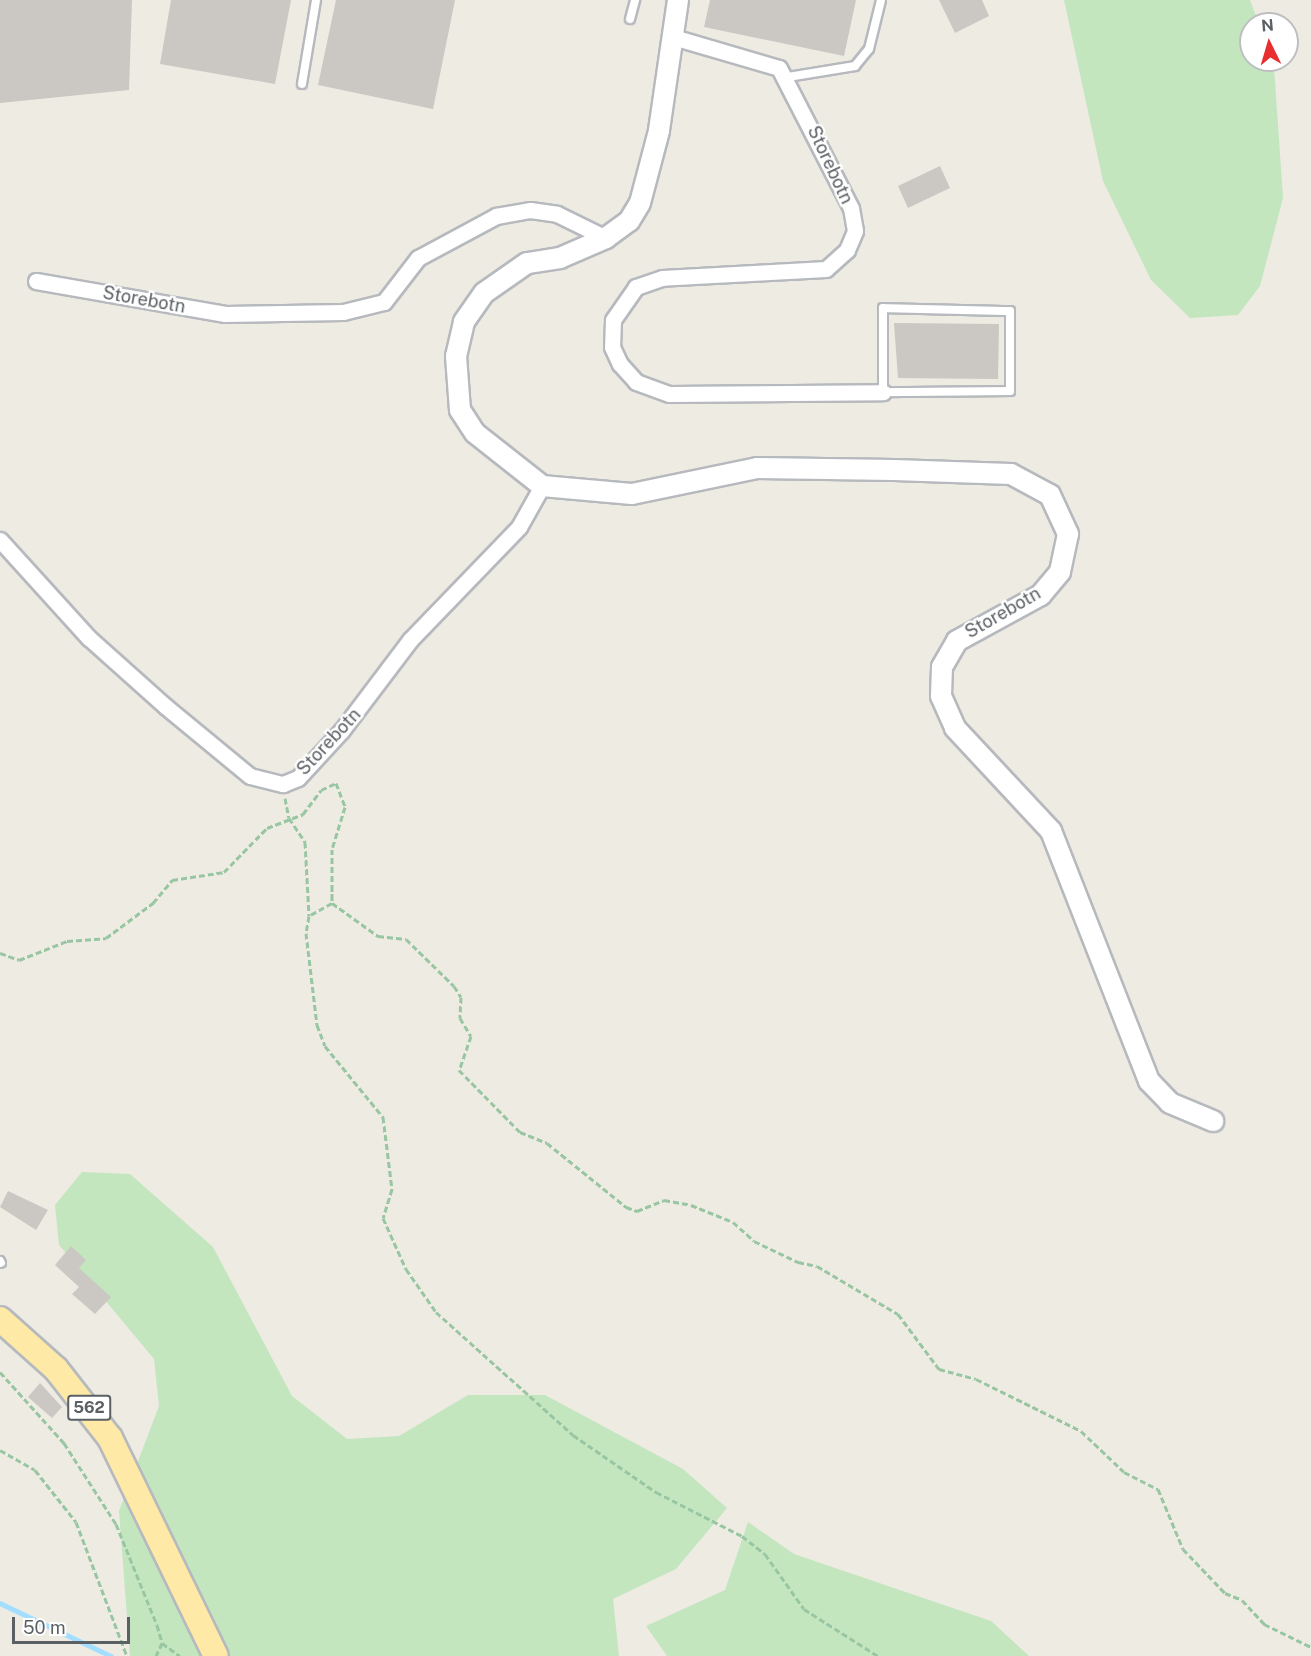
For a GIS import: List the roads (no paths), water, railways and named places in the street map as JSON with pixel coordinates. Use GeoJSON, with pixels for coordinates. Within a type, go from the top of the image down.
{"type":"FeatureCollection","features":[{"type":"Feature","properties":{"kind":"main road","name":"562"},"geometry":{"type":"LineString","coordinates":[[0,1319],[56,1369],[94,1415],[232,1656]]}},
{"type":"Feature","properties":{"kind":"main road","name":"562"},"geometry":{"type":"LineString","coordinates":[[152,1517],[216,1656]]}},
{"type":"Feature","properties":{"kind":"street"},"geometry":{"type":"LineString","coordinates":[[542,486],[475,433],[460,410],[456,356],[464,322],[505,274],[606,238],[629,221],[650,176],[678,0]]}},
{"type":"Feature","properties":{"kind":"street","name":"Storebotn"},"geometry":{"type":"LineString","coordinates":[[673,37],[765,59],[788,77],[851,208],[855,231],[848,250],[835,264],[814,272],[647,281],[630,292],[617,311],[612,346],[631,378],[669,394],[883,392]]}},
{"type":"Feature","properties":{"kind":"street","name":"Storebotn"},"geometry":{"type":"LineString","coordinates":[[36,281],[225,314],[343,312],[384,302],[418,258],[496,216],[530,210],[557,214],[606,238]]}},
{"type":"Feature","properties":{"kind":"street","name":"Storebotn"},"geometry":{"type":"LineString","coordinates":[[0,540],[89,638],[165,706],[250,776],[283,784],[298,778],[336,738],[410,640],[519,527],[542,486],[632,494],[757,468],[1011,474],[1050,495],[1068,534],[1059,572],[1041,595],[957,640],[942,667],[941,696],[955,728],[1022,795],[1055,839],[1149,1081],[1170,1103],[1213,1121]]}},
{"type":"Feature","properties":{"kind":"lane"},"geometry":{"type":"LineString","coordinates":[[302,84],[316,0]]}},
{"type":"Feature","properties":{"kind":"lane"},"geometry":{"type":"LineString","coordinates":[[630,19],[635,0]]}},
{"type":"Feature","properties":{"kind":"lane"},"geometry":{"type":"LineString","coordinates":[[788,77],[855,66],[869,49],[881,0]]}},
{"type":"Feature","properties":{"kind":"lane"},"geometry":{"type":"LineString","coordinates":[[883,308],[1010,311],[1010,390],[883,392],[883,308]]}},
{"type":"Feature","properties":{"kind":"waterway"},"geometry":{"type":"LineString","coordinates":[[0,1603],[111,1656]]}}]}
